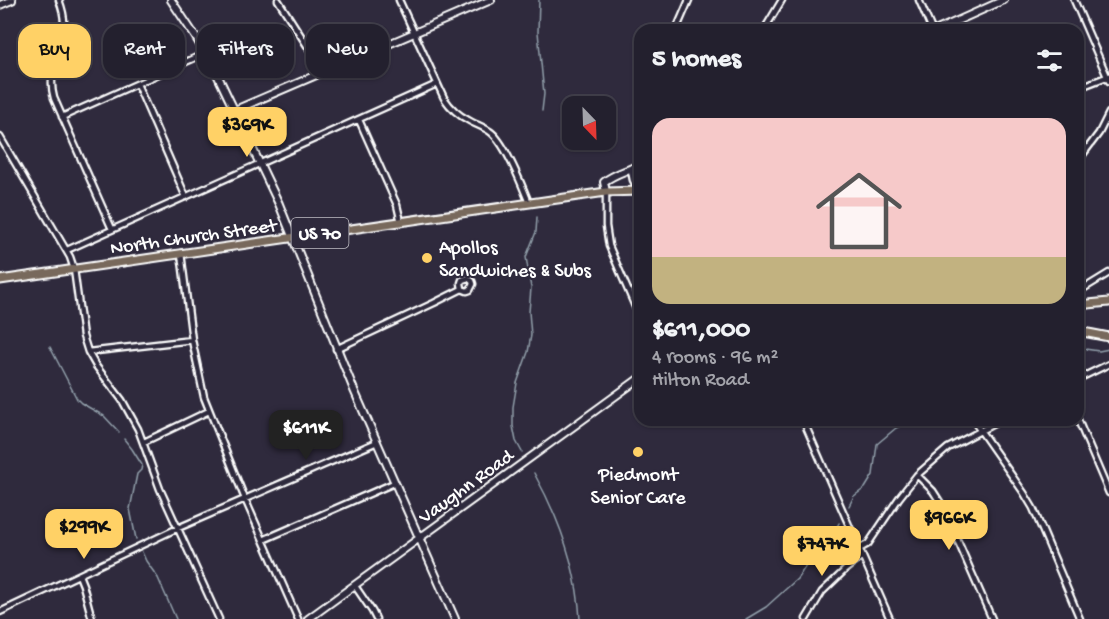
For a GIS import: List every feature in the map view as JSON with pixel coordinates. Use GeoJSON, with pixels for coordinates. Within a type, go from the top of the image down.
{"type":"FeatureCollection","features":[{"type":"Feature","properties":{"kind":"main road","name":"North Church Street"},"geometry":{"type":"LineString","coordinates":[[0,280],[606,192],[634,190]]}},
{"type":"Feature","properties":{"kind":"main road"},"geometry":{"type":"LineString","coordinates":[[1084,304],[1109,302]]}},
{"type":"Feature","properties":{"kind":"main road"},"geometry":{"type":"LineString","coordinates":[[1084,332],[1109,337]]}},
{"type":"Feature","properties":{"kind":"street"},"geometry":{"type":"LineString","coordinates":[[0,5],[12,0]]}},
{"type":"Feature","properties":{"kind":"street"},"geometry":{"type":"LineString","coordinates":[[59,0],[64,23],[51,80],[54,98],[112,229]]}},
{"type":"Feature","properties":{"kind":"street"},"geometry":{"type":"LineString","coordinates":[[171,0],[197,39]]}},
{"type":"Feature","properties":{"kind":"street"},"geometry":{"type":"LineString","coordinates":[[278,0],[306,44]]}},
{"type":"Feature","properties":{"kind":"street"},"geometry":{"type":"LineString","coordinates":[[399,0],[444,98],[454,110],[484,128],[497,139],[529,203]]}},
{"type":"Feature","properties":{"kind":"street"},"geometry":{"type":"LineString","coordinates":[[389,44],[491,0]]}},
{"type":"Feature","properties":{"kind":"street"},"geometry":{"type":"LineString","coordinates":[[679,24],[689,0]]}},
{"type":"Feature","properties":{"kind":"street"},"geometry":{"type":"LineString","coordinates":[[768,24],[782,0]]}},
{"type":"Feature","properties":{"kind":"street"},"geometry":{"type":"LineString","coordinates":[[919,0],[929,24]]}},
{"type":"Feature","properties":{"kind":"street"},"geometry":{"type":"LineString","coordinates":[[950,24],[1004,0]]}},
{"type":"Feature","properties":{"kind":"street"},"geometry":{"type":"LineString","coordinates":[[1074,0],[1108,78],[1084,86]]}},
{"type":"Feature","properties":{"kind":"street"},"geometry":{"type":"LineString","coordinates":[[62,117],[197,57]]}},
{"type":"Feature","properties":{"kind":"street"},"geometry":{"type":"LineString","coordinates":[[219,78],[279,204],[336,349],[455,619]]}},
{"type":"Feature","properties":{"kind":"street"},"geometry":{"type":"LineString","coordinates":[[235,110],[310,78]]}},
{"type":"Feature","properties":{"kind":"street"},"geometry":{"type":"LineString","coordinates":[[136,84],[186,197]]}},
{"type":"Feature","properties":{"kind":"street"},"geometry":{"type":"LineString","coordinates":[[67,250],[437,84]]}},
{"type":"Feature","properties":{"kind":"street"},"geometry":{"type":"LineString","coordinates":[[1084,153],[1099,133],[1109,114]]}},
{"type":"Feature","properties":{"kind":"street"},"geometry":{"type":"LineString","coordinates":[[359,120],[397,205],[401,222]]}},
{"type":"Feature","properties":{"kind":"street"},"geometry":{"type":"LineString","coordinates":[[0,137],[67,250],[74,269],[83,336],[88,352],[132,417],[144,442],[160,489],[219,619]]}},
{"type":"Feature","properties":{"kind":"street"},"geometry":{"type":"LineString","coordinates":[[634,168],[617,173],[603,182],[606,192],[606,226],[609,246],[634,304]]}},
{"type":"Feature","properties":{"kind":"street"},"geometry":{"type":"LineString","coordinates":[[631,170],[634,182]]}},
{"type":"Feature","properties":{"kind":"street"},"geometry":{"type":"LineString","coordinates":[[181,254],[192,340],[209,411],[298,619]]}},
{"type":"Feature","properties":{"kind":"street"},"geometry":{"type":"LineString","coordinates":[[1084,288],[1109,273]]}},
{"type":"Feature","properties":{"kind":"street"},"geometry":{"type":"LineString","coordinates":[[336,349],[462,288]]}},
{"type":"Feature","properties":{"kind":"street"},"geometry":{"type":"LineString","coordinates":[[88,352],[192,340]]}},
{"type":"Feature","properties":{"kind":"street"},"geometry":{"type":"LineString","coordinates":[[1084,377],[1109,364]]}},
{"type":"Feature","properties":{"kind":"street","name":"Vaughn Road"},"geometry":{"type":"LineString","coordinates":[[308,619],[634,382]]}},
{"type":"Feature","properties":{"kind":"street"},"geometry":{"type":"LineString","coordinates":[[144,442],[209,411]]}},
{"type":"Feature","properties":{"kind":"street"},"geometry":{"type":"LineString","coordinates":[[806,426],[890,619]]}},
{"type":"Feature","properties":{"kind":"street"},"geometry":{"type":"LineString","coordinates":[[978,426],[1033,508],[1080,619]]}},
{"type":"Feature","properties":{"kind":"street"},"geometry":{"type":"LineString","coordinates":[[859,549],[870,540],[917,475],[948,448],[988,426]]}},
{"type":"Feature","properties":{"kind":"street"},"geometry":{"type":"LineString","coordinates":[[1081,426],[1109,493]]}},
{"type":"Feature","properties":{"kind":"street"},"geometry":{"type":"LineString","coordinates":[[0,612],[178,528],[376,442]]}},
{"type":"Feature","properties":{"kind":"street"},"geometry":{"type":"LineString","coordinates":[[917,475],[933,491],[942,506],[992,619]]}},
{"type":"Feature","properties":{"kind":"street"},"geometry":{"type":"LineString","coordinates":[[263,540],[394,483]]}},
{"type":"Feature","properties":{"kind":"street"},"geometry":{"type":"LineString","coordinates":[[806,619],[822,592],[862,556]]}},
{"type":"Feature","properties":{"kind":"street"},"geometry":{"type":"LineString","coordinates":[[78,575],[92,619]]}},
{"type":"Feature","properties":{"kind":"street"},"geometry":{"type":"LineString","coordinates":[[355,586],[376,619]]}},
{"type":"Feature","properties":{"kind":"waterway"},"geometry":{"type":"LineString","coordinates":[[539,0],[538,32],[544,94],[542,111]]}},
{"type":"Feature","properties":{"kind":"waterway"},"geometry":{"type":"LineString","coordinates":[[522,452],[516,441],[513,407],[517,383],[528,352],[531,335],[529,312],[531,288],[526,257],[536,232],[537,217]]}},
{"type":"Feature","properties":{"kind":"waterway"},"geometry":{"type":"LineString","coordinates":[[50,347],[77,399],[104,416],[119,432]]}},
{"type":"Feature","properties":{"kind":"waterway"},"geometry":{"type":"LineString","coordinates":[[1084,349],[1099,351],[1109,349]]}},
{"type":"Feature","properties":{"kind":"waterway"},"geometry":{"type":"LineString","coordinates":[[849,506],[854,496],[865,488],[873,475],[877,444],[900,426]]}},
{"type":"Feature","properties":{"kind":"waterway"},"geometry":{"type":"LineString","coordinates":[[124,439],[142,465],[137,474],[130,509],[136,539]]}},
{"type":"Feature","properties":{"kind":"waterway"},"geometry":{"type":"LineString","coordinates":[[534,473],[559,525],[571,562],[580,619]]}},
{"type":"Feature","properties":{"kind":"waterway"},"geometry":{"type":"LineString","coordinates":[[746,619],[766,607],[797,579],[810,560],[830,539],[839,523]]}},
{"type":"Feature","properties":{"kind":"waterway"},"geometry":{"type":"LineString","coordinates":[[142,552],[158,578],[176,619]]}},
{"type":"Feature","properties":{"kind":"place","name":"Apollos Sandwiches & Subs"},"geometry":{"type":"Point","coordinates":[427,258]}},
{"type":"Feature","properties":{"kind":"place","name":"Piedmont Senior Care"},"geometry":{"type":"Point","coordinates":[638,452]}}]}
